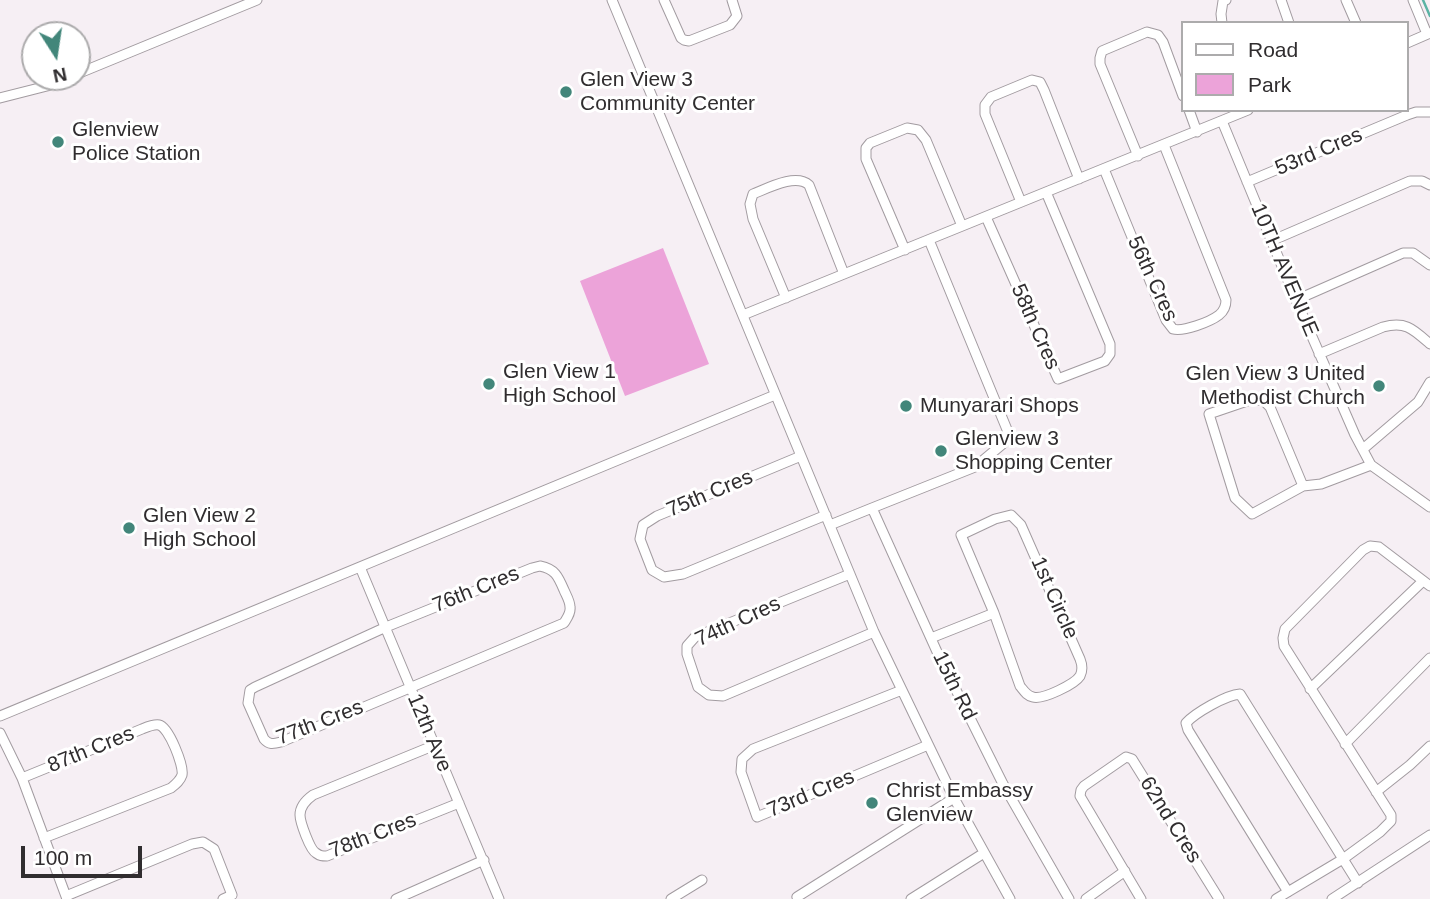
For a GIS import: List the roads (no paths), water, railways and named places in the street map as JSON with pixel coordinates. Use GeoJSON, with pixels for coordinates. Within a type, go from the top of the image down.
{"type":"FeatureCollection","features":[{"type":"Feature","properties":{"kind":"street"},"geometry":{"type":"LineString","coordinates":[[91,68],[257,0]]}},
{"type":"Feature","properties":{"kind":"street"},"geometry":{"type":"LineString","coordinates":[[612,0],[874,632],[954,799],[1010,899]]}},
{"type":"Feature","properties":{"kind":"street"},"geometry":{"type":"LineString","coordinates":[[664,0],[681,37],[689,40],[730,25],[737,16],[732,0]]}},
{"type":"Feature","properties":{"kind":"street"},"geometry":{"type":"LineString","coordinates":[[1222,21],[1223,1],[1226,0]]}},
{"type":"Feature","properties":{"kind":"street"},"geometry":{"type":"LineString","coordinates":[[1281,0],[1288,21]]}},
{"type":"Feature","properties":{"kind":"street"},"geometry":{"type":"LineString","coordinates":[[1346,0],[1355,21]]}},
{"type":"Feature","properties":{"kind":"street"},"geometry":{"type":"LineString","coordinates":[[1409,42],[1428,34],[1413,0]]}},
{"type":"Feature","properties":{"kind":"street"},"geometry":{"type":"LineString","coordinates":[[1138,156],[1100,64],[1102,51],[1147,32],[1158,35],[1182,93]]}},
{"type":"Feature","properties":{"kind":"street"},"geometry":{"type":"LineString","coordinates":[[1021,202],[985,114],[985,106],[991,97],[1032,80],[1040,82],[1045,90],[1079,179]]}},
{"type":"Feature","properties":{"kind":"street"},"geometry":{"type":"LineString","coordinates":[[0,98],[27,91]]}},
{"type":"Feature","properties":{"kind":"street","name":"53rd Cres"},"geometry":{"type":"LineString","coordinates":[[1247,182],[1416,111],[1430,112]]}},
{"type":"Feature","properties":{"kind":"street"},"geometry":{"type":"LineString","coordinates":[[1190,112],[1197,132]]}},
{"type":"Feature","properties":{"kind":"street"},"geometry":{"type":"LineString","coordinates":[[743,315],[1243,112]]}},
{"type":"Feature","properties":{"kind":"street","name":"10TH AVENUE"},"geometry":{"type":"LineString","coordinates":[[1222,121],[1319,354],[1371,465],[1430,507]]}},
{"type":"Feature","properties":{"kind":"street"},"geometry":{"type":"LineString","coordinates":[[905,250],[866,159],[866,148],[870,143],[907,128],[918,130],[926,140],[962,226]]}},
{"type":"Feature","properties":{"kind":"street","name":"56th Cres"},"geometry":{"type":"LineString","coordinates":[[1104,169],[1166,320],[1173,329],[1181,331],[1218,316],[1226,307],[1226,300],[1164,145]]}},
{"type":"Feature","properties":{"kind":"street"},"geometry":{"type":"LineString","coordinates":[[786,298],[753,219],[750,204],[753,194],[796,179],[804,180],[809,185],[844,274]]}},
{"type":"Feature","properties":{"kind":"street"},"geometry":{"type":"LineString","coordinates":[[1271,241],[1410,181],[1422,181],[1430,185]]}},
{"type":"Feature","properties":{"kind":"street","name":"58th Cres"},"geometry":{"type":"LineString","coordinates":[[986,217],[1058,379],[1105,361],[1110,354],[1110,344],[1046,192]]}},
{"type":"Feature","properties":{"kind":"street"},"geometry":{"type":"LineString","coordinates":[[830,526],[975,467],[1005,442],[1008,432],[929,240]]}},
{"type":"Feature","properties":{"kind":"street"},"geometry":{"type":"LineString","coordinates":[[1296,300],[1403,253],[1413,253],[1430,265]]}},
{"type":"Feature","properties":{"kind":"street"},"geometry":{"type":"LineString","coordinates":[[1319,354],[1394,324],[1409,327],[1430,344]]}},
{"type":"Feature","properties":{"kind":"street"},"geometry":{"type":"LineString","coordinates":[[1363,449],[1418,402],[1430,382]]}},
{"type":"Feature","properties":{"kind":"street"},"geometry":{"type":"LineString","coordinates":[[0,716],[775,395]]}},
{"type":"Feature","properties":{"kind":"street"},"geometry":{"type":"LineString","coordinates":[[1303,486],[1270,407],[1264,401],[1253,400],[1209,414],[1235,498],[1252,514],[1303,486],[1321,484],[1371,465]]}},
{"type":"Feature","properties":{"kind":"street","name":"75th Cres"},"geometry":{"type":"LineString","coordinates":[[801,456],[657,516],[643,525],[640,539],[652,570],[664,577],[682,574],[826,515]]}},
{"type":"Feature","properties":{"kind":"street","name":"15th Rd"},"geometry":{"type":"LineString","coordinates":[[872,508],[931,638],[1003,784],[1069,899]]}},
{"type":"Feature","properties":{"kind":"street","name":"1st Circle"},"geometry":{"type":"LineString","coordinates":[[1011,515],[1021,525],[1080,659],[1083,667],[1080,676],[1070,685],[1040,698],[1026,693],[1020,686],[994,613],[961,535],[995,519],[1011,515]]}},
{"type":"Feature","properties":{"kind":"street"},"geometry":{"type":"LineString","coordinates":[[1276,899],[1342,859],[1391,821],[1391,815],[1310,689],[1284,646],[1283,638],[1285,629],[1363,550],[1370,546],[1379,547],[1427,584],[1310,689]]}},
{"type":"Feature","properties":{"kind":"street","name":"76th Cres"},"geometry":{"type":"LineString","coordinates":[[386,627],[540,566],[548,568],[559,577],[570,604],[564,623],[410,687]]}},
{"type":"Feature","properties":{"kind":"street","name":"12th Ave"},"geometry":{"type":"LineString","coordinates":[[359,567],[499,899]]}},
{"type":"Feature","properties":{"kind":"street","name":"74th Cres"},"geometry":{"type":"LineString","coordinates":[[850,573],[695,637],[687,646],[687,654],[698,687],[709,695],[723,696],[874,632]]}},
{"type":"Feature","properties":{"kind":"street"},"geometry":{"type":"LineString","coordinates":[[931,638],[994,613]]}},
{"type":"Feature","properties":{"kind":"street","name":"77th Cres"},"geometry":{"type":"LineString","coordinates":[[386,627],[255,687],[250,690],[248,703],[264,739],[272,744],[410,687]]}},
{"type":"Feature","properties":{"kind":"street"},"geometry":{"type":"LineString","coordinates":[[1345,744],[1430,658]]}},
{"type":"Feature","properties":{"kind":"street","name":"73rd Cres"},"geometry":{"type":"LineString","coordinates":[[902,690],[753,749],[742,759],[741,772],[757,817],[928,745]]}},
{"type":"Feature","properties":{"kind":"street"},"geometry":{"type":"LineString","coordinates":[[1287,892],[1190,734],[1186,723],[1232,695],[1240,694],[1358,883]]}},
{"type":"Feature","properties":{"kind":"street","name":"87th Cres"},"geometry":{"type":"LineString","coordinates":[[22,778],[158,724],[169,733],[182,768],[182,776],[171,788],[44,838]]}},
{"type":"Feature","properties":{"kind":"street"},"geometry":{"type":"LineString","coordinates":[[0,733],[22,778],[66,897],[192,844],[204,842],[214,849],[232,895],[223,899]]}},
{"type":"Feature","properties":{"kind":"street","name":"78th Cres"},"geometry":{"type":"LineString","coordinates":[[435,745],[307,799],[300,816],[312,849],[320,856],[327,856],[458,803]]}},
{"type":"Feature","properties":{"kind":"street"},"geometry":{"type":"LineString","coordinates":[[1376,792],[1430,746]]}},
{"type":"Feature","properties":{"kind":"street","name":"62nd Cres"},"geometry":{"type":"LineString","coordinates":[[1141,899],[1080,796],[1084,786],[1124,757],[1132,759],[1219,899]]}},
{"type":"Feature","properties":{"kind":"street"},"geometry":{"type":"LineString","coordinates":[[798,899],[797,897],[954,799]]}},
{"type":"Feature","properties":{"kind":"street"},"geometry":{"type":"LineString","coordinates":[[1332,899],[1430,835]]}},
{"type":"Feature","properties":{"kind":"street"},"geometry":{"type":"LineString","coordinates":[[911,899],[984,853]]}},
{"type":"Feature","properties":{"kind":"street"},"geometry":{"type":"LineString","coordinates":[[396,899],[484,860]]}},
{"type":"Feature","properties":{"kind":"street"},"geometry":{"type":"LineString","coordinates":[[1086,899],[1125,872]]}},
{"type":"Feature","properties":{"kind":"street"},"geometry":{"type":"LineString","coordinates":[[671,899],[702,880]]}},
{"type":"Feature","properties":{"kind":"waterway"},"geometry":{"type":"LineString","coordinates":[[1423,0],[1430,16]]}},
{"type":"Feature","properties":{"kind":"place","name":"Glen View 3 Community Center"},"geometry":{"type":"Point","coordinates":[566,92]}},
{"type":"Feature","properties":{"kind":"place","name":"Glenview Police Station"},"geometry":{"type":"Point","coordinates":[58,142]}},
{"type":"Feature","properties":{"kind":"place","name":"Glen View 1 High School"},"geometry":{"type":"Point","coordinates":[489,384]}},
{"type":"Feature","properties":{"kind":"place","name":"Glen View 3 United Methodist Church"},"geometry":{"type":"Point","coordinates":[1379,386]}},
{"type":"Feature","properties":{"kind":"place","name":"Munyarari Shops"},"geometry":{"type":"Point","coordinates":[906,406]}},
{"type":"Feature","properties":{"kind":"place","name":"Glenview 3 Shopping Center"},"geometry":{"type":"Point","coordinates":[941,451]}},
{"type":"Feature","properties":{"kind":"place","name":"Glen View 2 High School"},"geometry":{"type":"Point","coordinates":[129,528]}},
{"type":"Feature","properties":{"kind":"place","name":"Christ Embassy Glenview"},"geometry":{"type":"Point","coordinates":[872,803]}}]}
